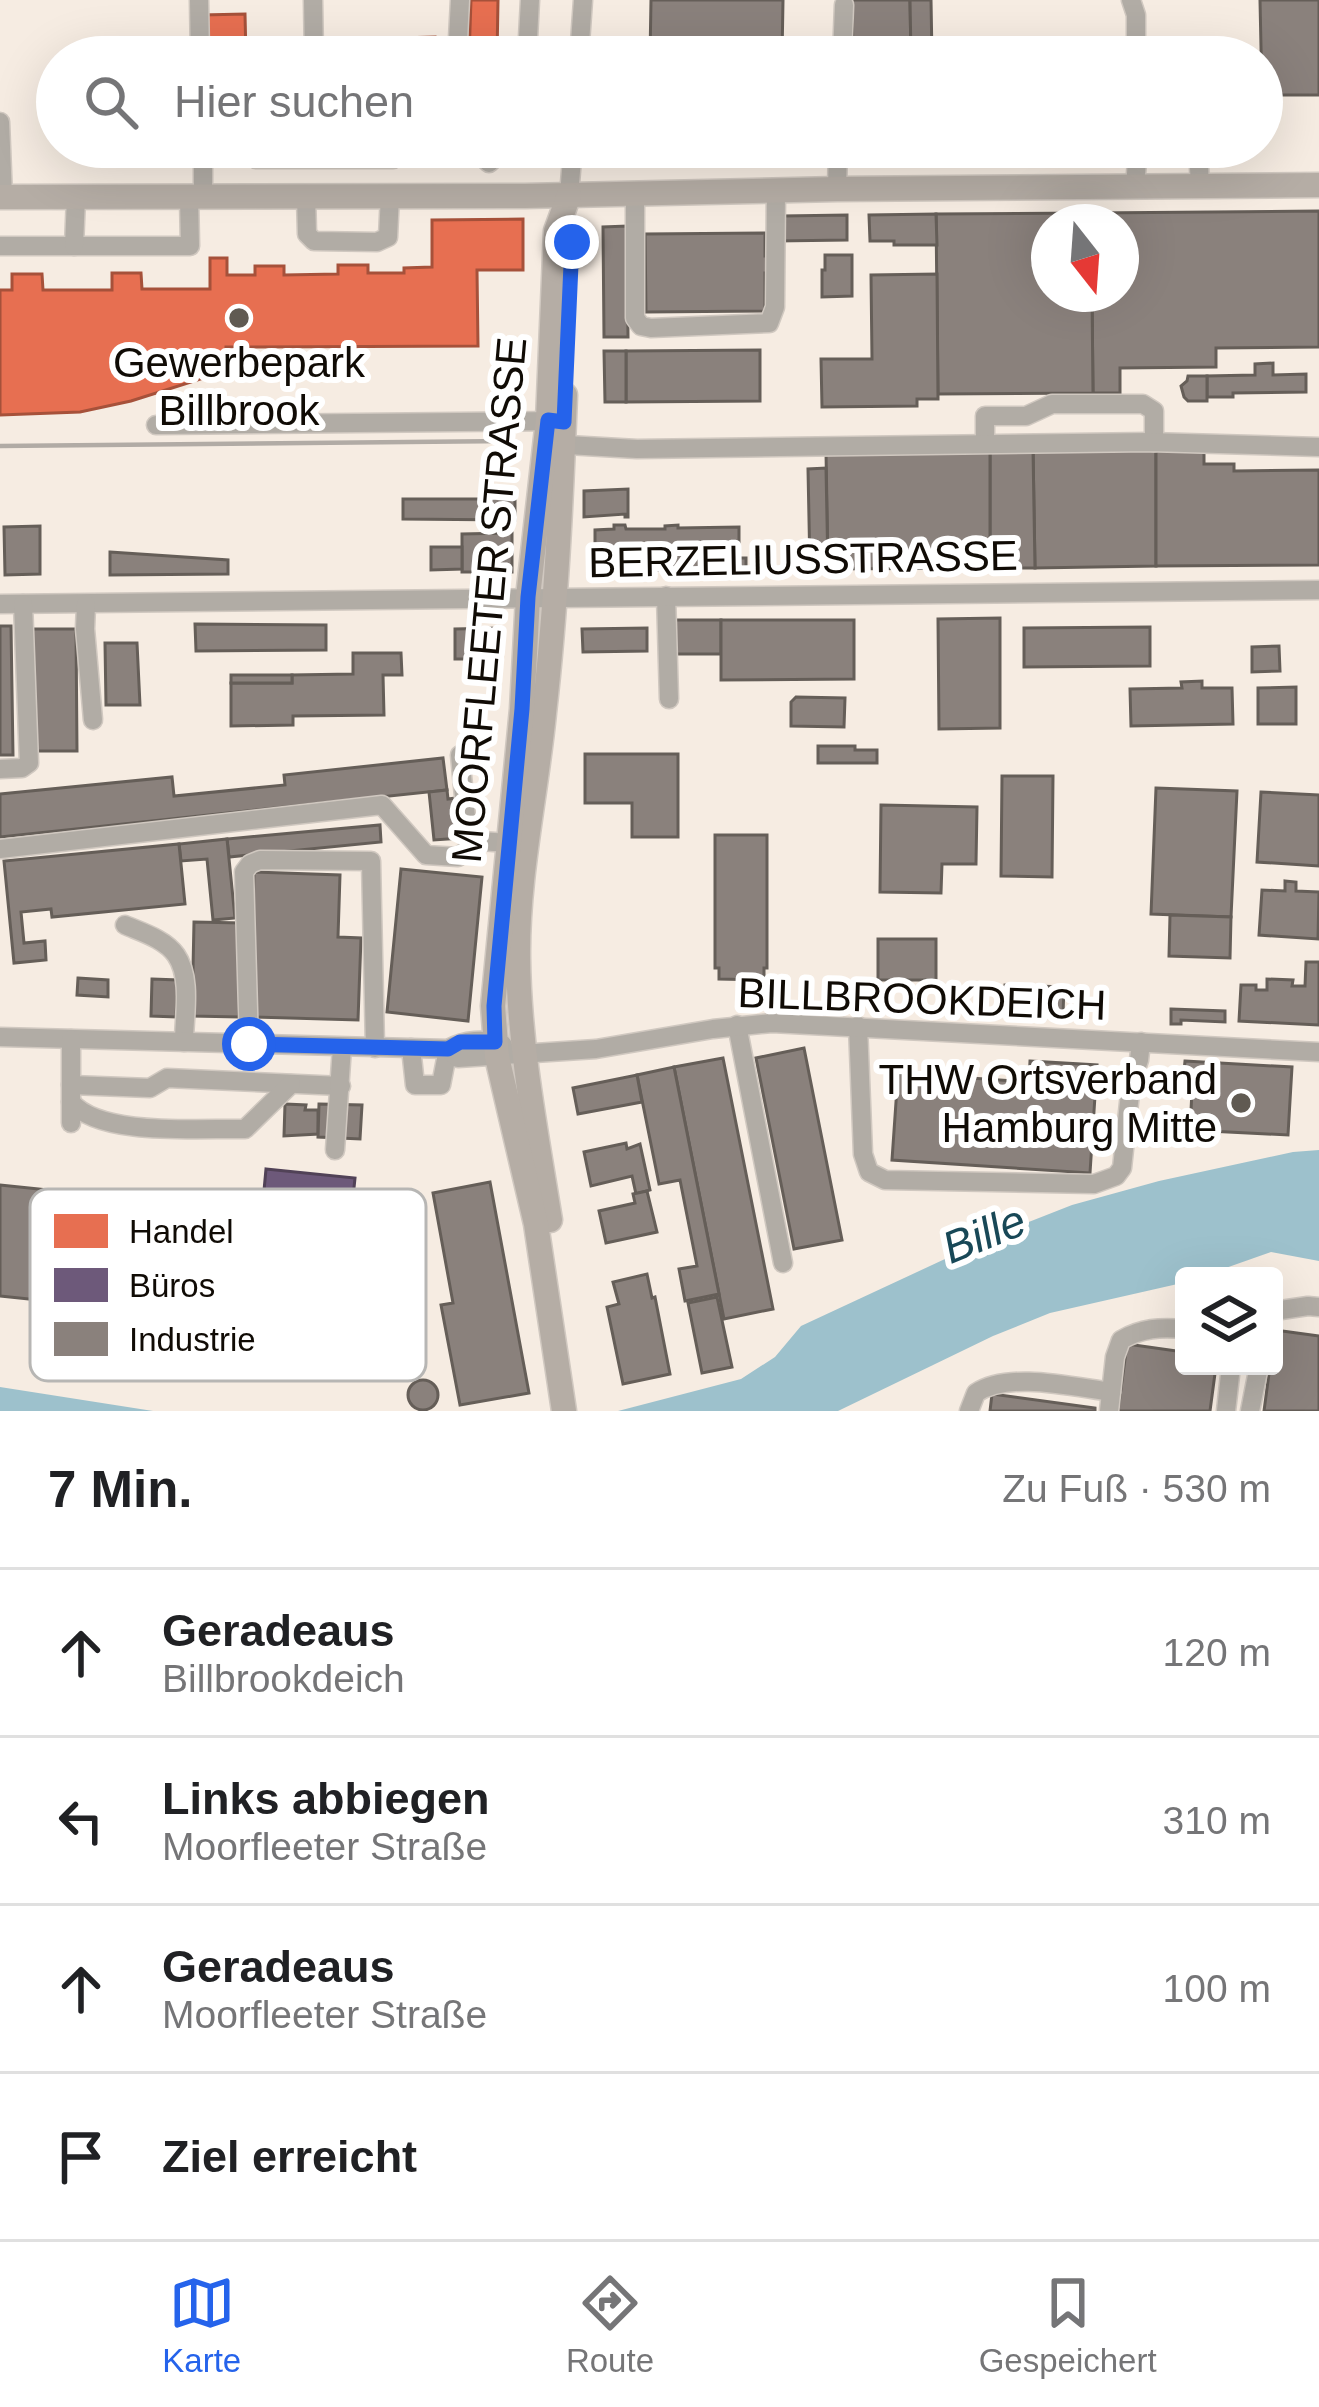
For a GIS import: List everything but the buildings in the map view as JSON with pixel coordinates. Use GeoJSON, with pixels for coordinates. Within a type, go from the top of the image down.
{"type":"FeatureCollection","features":[{"type":"Feature","properties":{"kind":"main road"},"geometry":{"type":"LineString","coordinates":[[1,197],[1319,185]]}},
{"type":"Feature","properties":{"kind":"main road","name":"MOORFLEETER STRASSE"},"geometry":{"type":"LineString","coordinates":[[566,1366],[524,1054],[519,919],[555,597],[556,232],[569,195]]}},
{"type":"Feature","properties":{"kind":"main road","name":"MOORFLEETER STRASSE"},"geometry":{"type":"LineString","coordinates":[[555,432],[528,597],[494,1006],[496,1050],[566,1366]]}},
{"type":"Feature","properties":{"kind":"main road"},"geometry":{"type":"LineString","coordinates":[[564,1411],[566,1366]]}},
{"type":"Feature","properties":{"kind":"main road"},"geometry":{"type":"LineString","coordinates":[[566,1366],[578,1411]]}},
{"type":"Feature","properties":{"kind":"street"},"geometry":{"type":"LineString","coordinates":[[199,0],[200,36]]}},
{"type":"Feature","properties":{"kind":"street"},"geometry":{"type":"LineString","coordinates":[[313,0],[314,36]]}},
{"type":"Feature","properties":{"kind":"street"},"geometry":{"type":"LineString","coordinates":[[458,36],[460,0]]}},
{"type":"Feature","properties":{"kind":"street"},"geometry":{"type":"LineString","coordinates":[[528,36],[530,0]]}},
{"type":"Feature","properties":{"kind":"street"},"geometry":{"type":"LineString","coordinates":[[581,36],[584,0]]}},
{"type":"Feature","properties":{"kind":"street"},"geometry":{"type":"LineString","coordinates":[[1131,0],[1136,36]]}},
{"type":"Feature","properties":{"kind":"street"},"geometry":{"type":"LineString","coordinates":[[843,36],[844,5]]}},
{"type":"Feature","properties":{"kind":"street"},"geometry":{"type":"LineString","coordinates":[[0,122],[1,197]]}},
{"type":"Feature","properties":{"kind":"street"},"geometry":{"type":"LineString","coordinates":[[0,246],[190,246],[200,168]]}},
{"type":"Feature","properties":{"kind":"street"},"geometry":{"type":"LineString","coordinates":[[306,196],[307,234],[314,241],[377,242],[388,237],[392,168]]}},
{"type":"Feature","properties":{"kind":"street"},"geometry":{"type":"LineString","coordinates":[[489,168],[490,196]]}},
{"type":"Feature","properties":{"kind":"street","name":"MOORFLEETER STRASSE"},"geometry":{"type":"LineString","coordinates":[[569,195],[571,168]]}},
{"type":"Feature","properties":{"kind":"street"},"geometry":{"type":"LineString","coordinates":[[837,189],[838,168]]}},
{"type":"Feature","properties":{"kind":"street"},"geometry":{"type":"LineString","coordinates":[[1135,187],[1136,168]]}},
{"type":"Feature","properties":{"kind":"street"},"geometry":{"type":"LineString","coordinates":[[1199,168],[1200,187]]}},
{"type":"Feature","properties":{"kind":"street"},"geometry":{"type":"LineString","coordinates":[[635,194],[635,317],[641,326],[763,325],[773,318],[775,307],[776,190]]}},
{"type":"Feature","properties":{"kind":"street"},"geometry":{"type":"LineString","coordinates":[[74,246],[76,197]]}},
{"type":"Feature","properties":{"kind":"street"},"geometry":{"type":"LineString","coordinates":[[985,443],[985,416],[1026,416],[1052,404],[1143,404],[1154,411],[1154,442]]}},
{"type":"Feature","properties":{"kind":"street"},"geometry":{"type":"LineString","coordinates":[[156,424],[555,432],[637,449],[1154,442],[1319,447]]}},
{"type":"Feature","properties":{"kind":"street","name":"BERZELIUSSTRASSE"},"geometry":{"type":"LineString","coordinates":[[0,604],[1319,590]]}},
{"type":"Feature","properties":{"kind":"street"},"geometry":{"type":"LineString","coordinates":[[666,596],[669,699]]}},
{"type":"Feature","properties":{"kind":"street"},"geometry":{"type":"LineString","coordinates":[[0,769],[29,763],[23,604]]}},
{"type":"Feature","properties":{"kind":"street"},"geometry":{"type":"LineString","coordinates":[[86,604],[93,720]]}},
{"type":"Feature","properties":{"kind":"street"},"geometry":{"type":"LineString","coordinates":[[460,755],[469,848]]}},
{"type":"Feature","properties":{"kind":"street"},"geometry":{"type":"LineString","coordinates":[[0,849],[382,805],[426,855],[458,857],[480,841],[508,843]]}},
{"type":"Feature","properties":{"kind":"street"},"geometry":{"type":"LineString","coordinates":[[249,1044],[244,872],[260,860],[370,861],[375,1048]]}},
{"type":"Feature","properties":{"kind":"street"},"geometry":{"type":"LineString","coordinates":[[124,925],[175,953],[185,978],[184,1042]]}},
{"type":"Feature","properties":{"kind":"street","name":"BILLBROOKDEICH"},"geometry":{"type":"LineString","coordinates":[[0,1037],[448,1049],[458,1058],[496,1050],[524,1054],[596,1049],[772,1023],[1319,1052]]}},
{"type":"Feature","properties":{"kind":"street"},"geometry":{"type":"LineString","coordinates":[[737,1025],[783,1263]]}},
{"type":"Feature","properties":{"kind":"street"},"geometry":{"type":"LineString","coordinates":[[858,1026],[862,1154],[869,1172],[885,1180],[1106,1181],[1123,1168],[1131,1084],[1141,1042]]}},
{"type":"Feature","properties":{"kind":"street"},"geometry":{"type":"LineString","coordinates":[[71,1039],[71,1124]]}},
{"type":"Feature","properties":{"kind":"street"},"geometry":{"type":"LineString","coordinates":[[335,1150],[342,1047]]}},
{"type":"Feature","properties":{"kind":"street"},"geometry":{"type":"LineString","coordinates":[[411,1048],[415,1085],[441,1085],[448,1049]]}},
{"type":"Feature","properties":{"kind":"street"},"geometry":{"type":"LineString","coordinates":[[71,1094],[150,1088],[166,1078],[341,1086]]}},
{"type":"Feature","properties":{"kind":"street"},"geometry":{"type":"LineString","coordinates":[[71,1094],[86,1115],[118,1126],[245,1129],[291,1084]]}},
{"type":"Feature","properties":{"kind":"street"},"geometry":{"type":"LineString","coordinates":[[1283,1310],[1319,1307]]}},
{"type":"Feature","properties":{"kind":"street"},"geometry":{"type":"LineString","coordinates":[[969,1411],[976,1393],[1002,1383],[1041,1384],[1110,1401],[1121,1340],[1136,1332],[1175,1328]]}},
{"type":"Feature","properties":{"kind":"street"},"geometry":{"type":"LineString","coordinates":[[1226,1411],[1230,1375]]}},
{"type":"Feature","properties":{"kind":"street"},"geometry":{"type":"LineString","coordinates":[[1250,1411],[1256,1375]]}},
{"type":"Feature","properties":{"kind":"water"},"geometry":{"type":"Polygon","coordinates":[[[1319,1150],[1319,1261],[1271,1252],[1228,1267],[1175,1267],[1175,1285],[1050,1313],[838,1411],[618,1411],[741,1379],[775,1357],[801,1326],[1072,1205],[1293,1152],[1319,1150]]]}},
{"type":"Feature","properties":{"kind":"water"},"geometry":{"type":"Polygon","coordinates":[[[0,1387],[153,1411],[0,1411],[0,1387]]]}},
{"type":"Feature","properties":{"kind":"railway"},"geometry":{"type":"LineString","coordinates":[[0,446],[512,441]]}},
{"type":"Feature","properties":{"kind":"place","name":"Gewerbepark Billbrook"},"geometry":{"type":"Point","coordinates":[239,318]}},
{"type":"Feature","properties":{"kind":"place","name":"THW Ortsverband Hamburg Mitte"},"geometry":{"type":"Point","coordinates":[1241,1103]}},
{"type":"Feature","properties":{"kind":"route"},"geometry":{"type":"LineString","coordinates":[[249,1044],[448,1049],[460,1042],[495,1042],[494,1006],[528,597],[548,420],[564,422],[572,242]]}},
{"type":"Feature","properties":{"kind":"water label","name":"Bille"},"geometry":{"type":"Point","coordinates":[984,1234]}}]}
